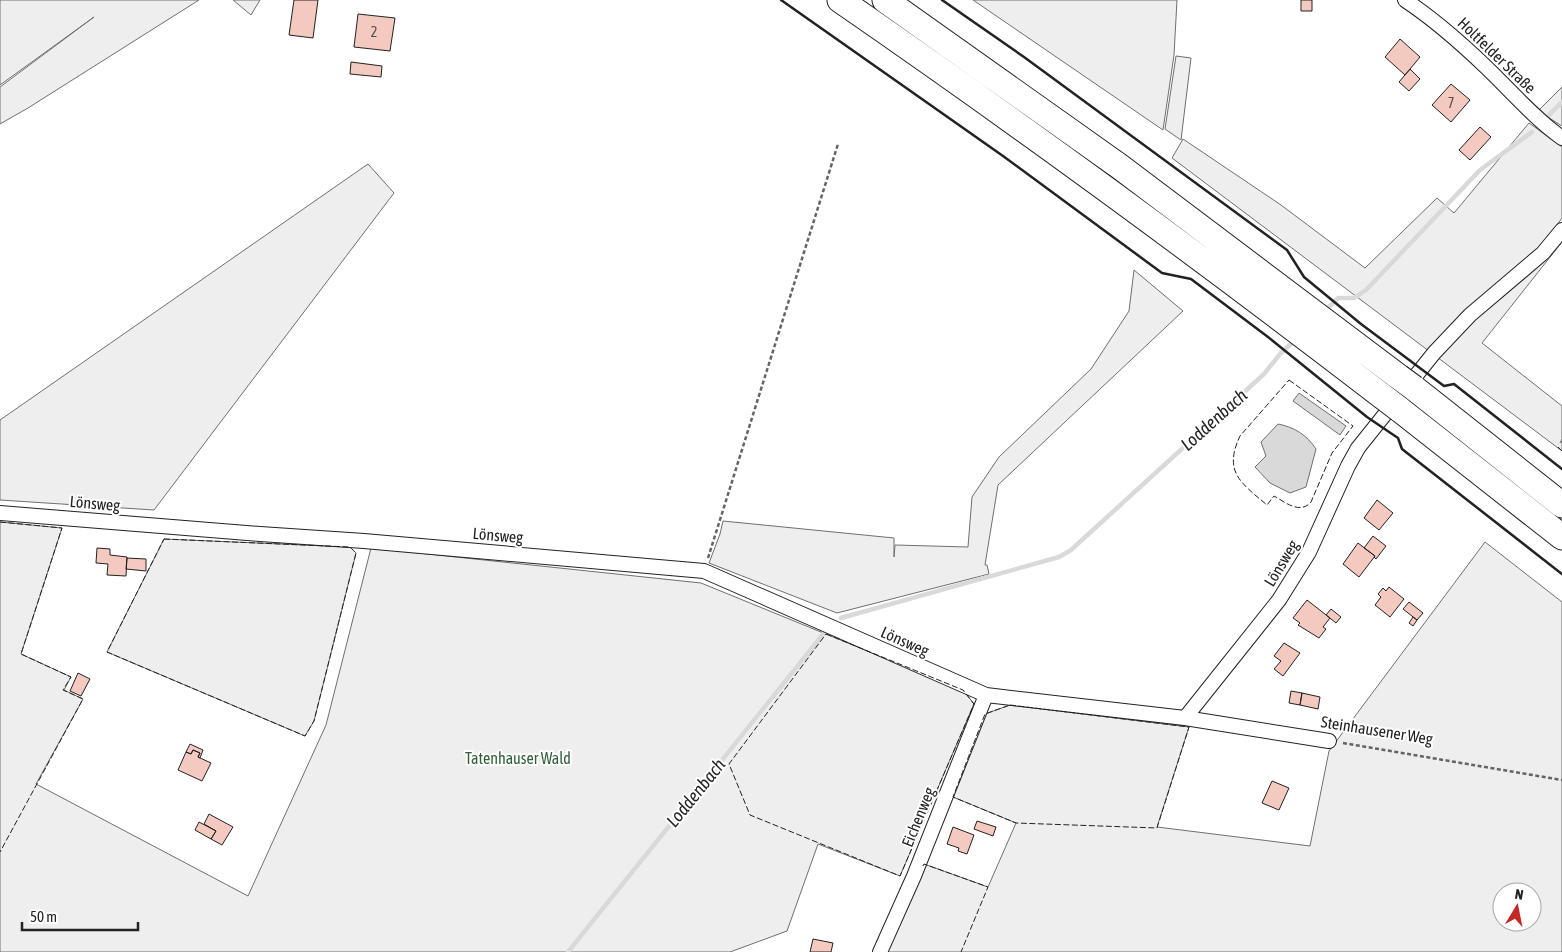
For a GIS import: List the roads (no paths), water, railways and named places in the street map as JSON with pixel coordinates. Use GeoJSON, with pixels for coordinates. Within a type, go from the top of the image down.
{"type":"FeatureCollection","features":[{"type":"Feature","properties":{"kind":"highway"},"geometry":{"type":"LineString","coordinates":[[840,0],[1102,185],[1284,320],[1562,537]]}},
{"type":"Feature","properties":{"kind":"highway"},"geometry":{"type":"LineString","coordinates":[[884,0],[1119,166],[1334,327],[1562,505]]}},
{"type":"Feature","properties":{"kind":"street","name":"Holtfelder Straße"},"geometry":{"type":"LineString","coordinates":[[1405,0],[1438,23],[1485,66],[1545,126],[1562,138]]}},
{"type":"Feature","properties":{"kind":"street","name":"Lönsweg"},"geometry":{"type":"LineString","coordinates":[[0,513],[251,534],[364,541],[704,571],[986,695],[1185,718],[1279,600],[1309,552],[1358,448],[1434,353],[1470,315],[1543,253],[1562,230]]}},
{"type":"Feature","properties":{"kind":"street","name":"Eichenweg"},"geometry":{"type":"LineString","coordinates":[[880,952],[914,876],[986,695]]}},
{"type":"Feature","properties":{"kind":"street","name":"Steinhausener Weg"},"geometry":{"type":"LineString","coordinates":[[1185,718],[1329,741]]}},
{"type":"Feature","properties":{"kind":"waterway","name":"Loddenbach"},"geometry":{"type":"LineString","coordinates":[[1549,115],[1562,102]]}},
{"type":"Feature","properties":{"kind":"waterway","name":"Loddenbach"},"geometry":{"type":"LineString","coordinates":[[1325,311],[1338,298],[1354,298],[1366,290],[1480,170],[1532,132]]}},
{"type":"Feature","properties":{"kind":"waterway","name":"Loddenbach"},"geometry":{"type":"LineString","coordinates":[[841,618],[1059,557],[1071,550],[1264,374],[1280,354],[1296,339]]}},
{"type":"Feature","properties":{"kind":"waterway","name":"Loddenbach"},"geometry":{"type":"LineString","coordinates":[[568,952],[824,633]]}},
{"type":"Feature","properties":{"kind":"park label","name":"Tatenhauser Wald"},"geometry":{"type":"Point","coordinates":[518,758]}}]}
